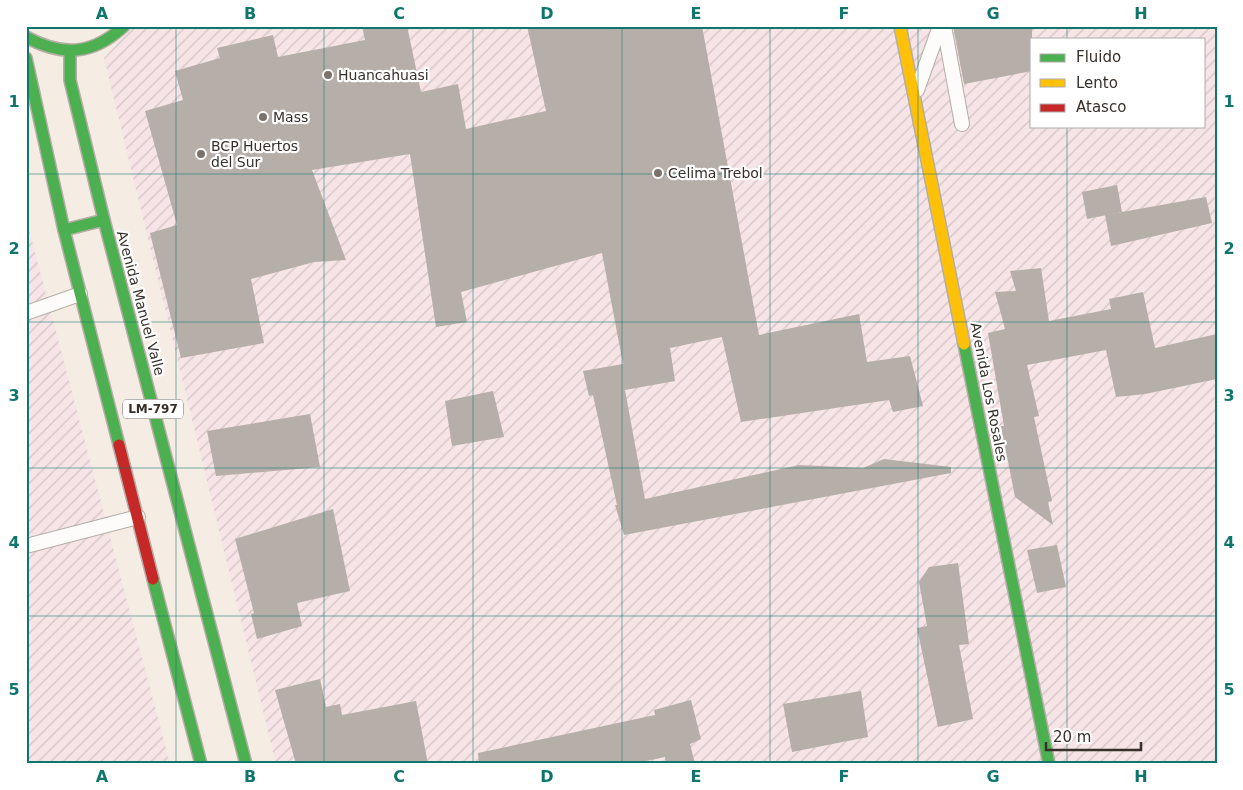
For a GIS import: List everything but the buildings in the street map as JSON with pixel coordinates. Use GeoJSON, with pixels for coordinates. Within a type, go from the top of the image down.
{"type":"FeatureCollection","features":[{"type":"Feature","properties":{"kind":"main road"},"geometry":{"type":"LineString","coordinates":[[26,37],[38,45],[58,52],[70,52],[100,46],[116,35],[124,26]]}},
{"type":"Feature","properties":{"kind":"main road","name":"Avenida Los Rosales"},"geometry":{"type":"LineString","coordinates":[[900,26],[1049,764]]}},
{"type":"Feature","properties":{"kind":"main road","name":"Avenida Manuel Valle"},"geometry":{"type":"LineString","coordinates":[[70,52],[70,80],[104,220],[246,764]]}},
{"type":"Feature","properties":{"kind":"main road","name":"LM-797"},"geometry":{"type":"LineString","coordinates":[[26,58],[64,230],[201,764]]}},
{"type":"Feature","properties":{"kind":"main road"},"geometry":{"type":"LineString","coordinates":[[64,230],[104,220]]}},
{"type":"Feature","properties":{"kind":"lane"},"geometry":{"type":"LineString","coordinates":[[914,97],[940,26]]}},
{"type":"Feature","properties":{"kind":"lane"},"geometry":{"type":"LineString","coordinates":[[944,26],[962,124]]}},
{"type":"Feature","properties":{"kind":"lane"},"geometry":{"type":"LineString","coordinates":[[26,313],[80,294]]}},
{"type":"Feature","properties":{"kind":"lane"},"geometry":{"type":"LineString","coordinates":[[26,546],[138,517]]}},
{"type":"Feature","properties":{"kind":"shaded area"},"geometry":{"type":"Polygon","coordinates":[[[134,26],[1217,26],[1217,764],[276,764],[104,58],[134,26]]]}},
{"type":"Feature","properties":{"kind":"shaded area"},"geometry":{"type":"Polygon","coordinates":[[[26,218],[170,764],[26,764],[26,218]]]}},
{"type":"Feature","properties":{"kind":"traffic: fast"},"geometry":{"type":"LineString","coordinates":[[26,37],[53,48],[77,50],[101,43],[124,26]]}},
{"type":"Feature","properties":{"kind":"traffic: fast"},"geometry":{"type":"LineString","coordinates":[[70,52],[70,80],[104,220],[246,764]]}},
{"type":"Feature","properties":{"kind":"traffic: fast"},"geometry":{"type":"LineString","coordinates":[[26,58],[64,230],[119,445]]}},
{"type":"Feature","properties":{"kind":"traffic: fast"},"geometry":{"type":"LineString","coordinates":[[64,230],[104,220]]}},
{"type":"Feature","properties":{"kind":"traffic: fast"},"geometry":{"type":"LineString","coordinates":[[964,344],[1049,764]]}},
{"type":"Feature","properties":{"kind":"traffic: fast"},"geometry":{"type":"LineString","coordinates":[[153,579],[201,764]]}},
{"type":"Feature","properties":{"kind":"traffic: slow"},"geometry":{"type":"LineString","coordinates":[[900,26],[964,344]]}},
{"type":"Feature","properties":{"kind":"traffic: jam"},"geometry":{"type":"LineString","coordinates":[[119,445],[153,579]]}},
{"type":"Feature","properties":{"kind":"place","name":"Huancahuasi"},"geometry":{"type":"Point","coordinates":[328,75]}},
{"type":"Feature","properties":{"kind":"place","name":"Mass"},"geometry":{"type":"Point","coordinates":[263,117]}},
{"type":"Feature","properties":{"kind":"place","name":"BCP Huertos del Sur"},"geometry":{"type":"Point","coordinates":[201,154]}},
{"type":"Feature","properties":{"kind":"place","name":"Celima Trebol"},"geometry":{"type":"Point","coordinates":[658,173]}}]}
